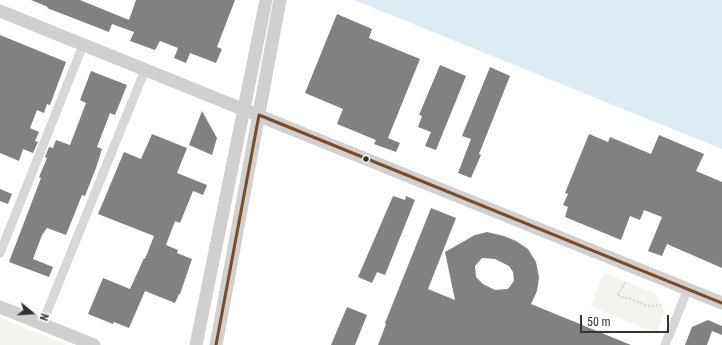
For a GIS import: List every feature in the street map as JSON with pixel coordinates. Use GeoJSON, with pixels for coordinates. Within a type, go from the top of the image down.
{"type":"FeatureCollection","features":[{"type":"Feature","properties":{"kind":"street"},"geometry":{"type":"LineString","coordinates":[[196,345],[266,0]]}},
{"type":"Feature","properties":{"kind":"street"},"geometry":{"type":"LineString","coordinates":[[216,345],[280,0]]}},
{"type":"Feature","properties":{"kind":"street"},"geometry":{"type":"LineString","coordinates":[[0,11],[722,303]]}},
{"type":"Feature","properties":{"kind":"street"},"geometry":{"type":"LineString","coordinates":[[0,253],[83,45]]}},
{"type":"Feature","properties":{"kind":"street"},"geometry":{"type":"LineString","coordinates":[[42,324],[145,70]]}},
{"type":"Feature","properties":{"kind":"street"},"geometry":{"type":"LineString","coordinates":[[665,345],[688,289]]}},
{"type":"Feature","properties":{"kind":"street"},"geometry":{"type":"LineString","coordinates":[[0,307],[94,345]]}},
{"type":"Feature","properties":{"kind":"path"},"geometry":{"type":"LineString","coordinates":[[625,282],[617,294],[621,297],[628,298],[648,306],[661,305]]}},
{"type":"Feature","properties":{"kind":"shaded area"},"geometry":{"type":"Polygon","coordinates":[[[354,0],[722,0],[722,149],[354,0]]]}},
{"type":"Feature","properties":{"kind":"shaded area"},"geometry":{"type":"Polygon","coordinates":[[[604,273],[656,294],[665,313],[656,333],[591,306],[604,273]]]}},
{"type":"Feature","properties":{"kind":"shaded area"},"geometry":{"type":"Polygon","coordinates":[[[0,318],[67,345],[0,345],[0,318]]]}},
{"type":"Feature","properties":{"kind":"building"},"geometry":{"type":"Polygon","coordinates":[[[31,0],[80,0],[129,20],[136,0],[235,0],[217,47],[222,49],[216,63],[190,53],[186,63],[174,58],[178,48],[160,41],[155,50],[130,41],[134,32],[112,24],[109,32],[47,8],[48,7],[31,0]]]}},
{"type":"Feature","properties":{"kind":"building"},"geometry":{"type":"Polygon","coordinates":[[[337,14],[372,29],[369,38],[420,59],[388,138],[400,143],[396,152],[374,144],[376,140],[337,124],[343,109],[305,93],[337,14]]]}},
{"type":"Feature","properties":{"kind":"building"},"geometry":{"type":"Polygon","coordinates":[[[0,35],[66,62],[50,105],[47,104],[44,113],[37,110],[30,128],[39,132],[35,141],[38,142],[33,153],[23,149],[19,161],[0,153],[0,35]]]}},
{"type":"Feature","properties":{"kind":"building"},"geometry":{"type":"Polygon","coordinates":[[[440,65],[466,76],[436,150],[425,146],[431,132],[418,127],[422,116],[419,115],[440,65]]]}},
{"type":"Feature","properties":{"kind":"building"},"geometry":{"type":"Polygon","coordinates":[[[490,67],[510,76],[471,178],[458,173],[471,139],[462,136],[490,67]]]}},
{"type":"Feature","properties":{"kind":"building"},"geometry":{"type":"Polygon","coordinates":[[[91,71],[127,85],[115,115],[110,113],[97,147],[102,149],[96,168],[85,196],[82,195],[66,235],[47,228],[42,235],[33,259],[53,267],[49,277],[9,262],[41,178],[39,177],[47,158],[45,157],[49,147],[53,148],[56,140],[70,145],[86,103],[80,100],[91,71]]]}},
{"type":"Feature","properties":{"kind":"building"},"geometry":{"type":"Polygon","coordinates":[[[202,111],[217,138],[212,155],[189,145],[202,111]]]}},
{"type":"Feature","properties":{"kind":"building"},"geometry":{"type":"Polygon","coordinates":[[[152,134],[187,148],[177,173],[207,185],[203,195],[193,191],[180,223],[175,221],[166,245],[178,250],[177,253],[192,259],[180,294],[175,303],[145,291],[129,328],[114,322],[113,324],[88,314],[103,278],[130,289],[144,258],[145,259],[154,236],[98,214],[124,152],[141,159],[152,134]]]}},
{"type":"Feature","properties":{"kind":"building"},"geometry":{"type":"Polygon","coordinates":[[[589,134],[608,142],[610,137],[651,154],[659,135],[704,154],[696,171],[722,182],[722,268],[667,244],[662,256],[648,251],[662,217],[644,210],[640,220],[630,216],[621,240],[565,217],[568,207],[563,205],[568,194],[565,193],[589,134]]]}},
{"type":"Feature","properties":{"kind":"building"},"geometry":{"type":"Polygon","coordinates":[[[0,189],[12,194],[8,204],[0,201],[0,189]]]}},
{"type":"Feature","properties":{"kind":"building"},"geometry":{"type":"Polygon","coordinates":[[[393,196],[405,200],[406,196],[415,200],[385,275],[377,272],[372,283],[358,277],[393,196]]]}},
{"type":"Feature","properties":{"kind":"building"},"geometry":{"type":"Polygon","coordinates":[[[431,208],[456,218],[428,289],[455,300],[445,252],[475,235],[487,232],[504,236],[516,241],[528,249],[536,262],[539,277],[537,291],[531,304],[631,345],[378,345],[386,324],[385,323],[431,208]],[[482,258],[475,266],[476,277],[483,284],[495,290],[508,289],[514,281],[513,272],[509,266],[495,259],[482,258]]]}},
{"type":"Feature","properties":{"kind":"building"},"geometry":{"type":"Polygon","coordinates":[[[347,307],[367,315],[355,345],[331,345],[347,307]]]}},
{"type":"Feature","properties":{"kind":"building"},"geometry":{"type":"Polygon","coordinates":[[[708,320],[722,326],[722,335],[712,331],[707,345],[685,345],[692,327],[708,320]]]}},
{"type":"Feature","properties":{"kind":"transit line"},"geometry":{"type":"LineString","coordinates":[[259,115],[722,303]]}},
{"type":"Feature","properties":{"kind":"transit line"},"geometry":{"type":"LineString","coordinates":[[216,345],[259,115]]}}]}
